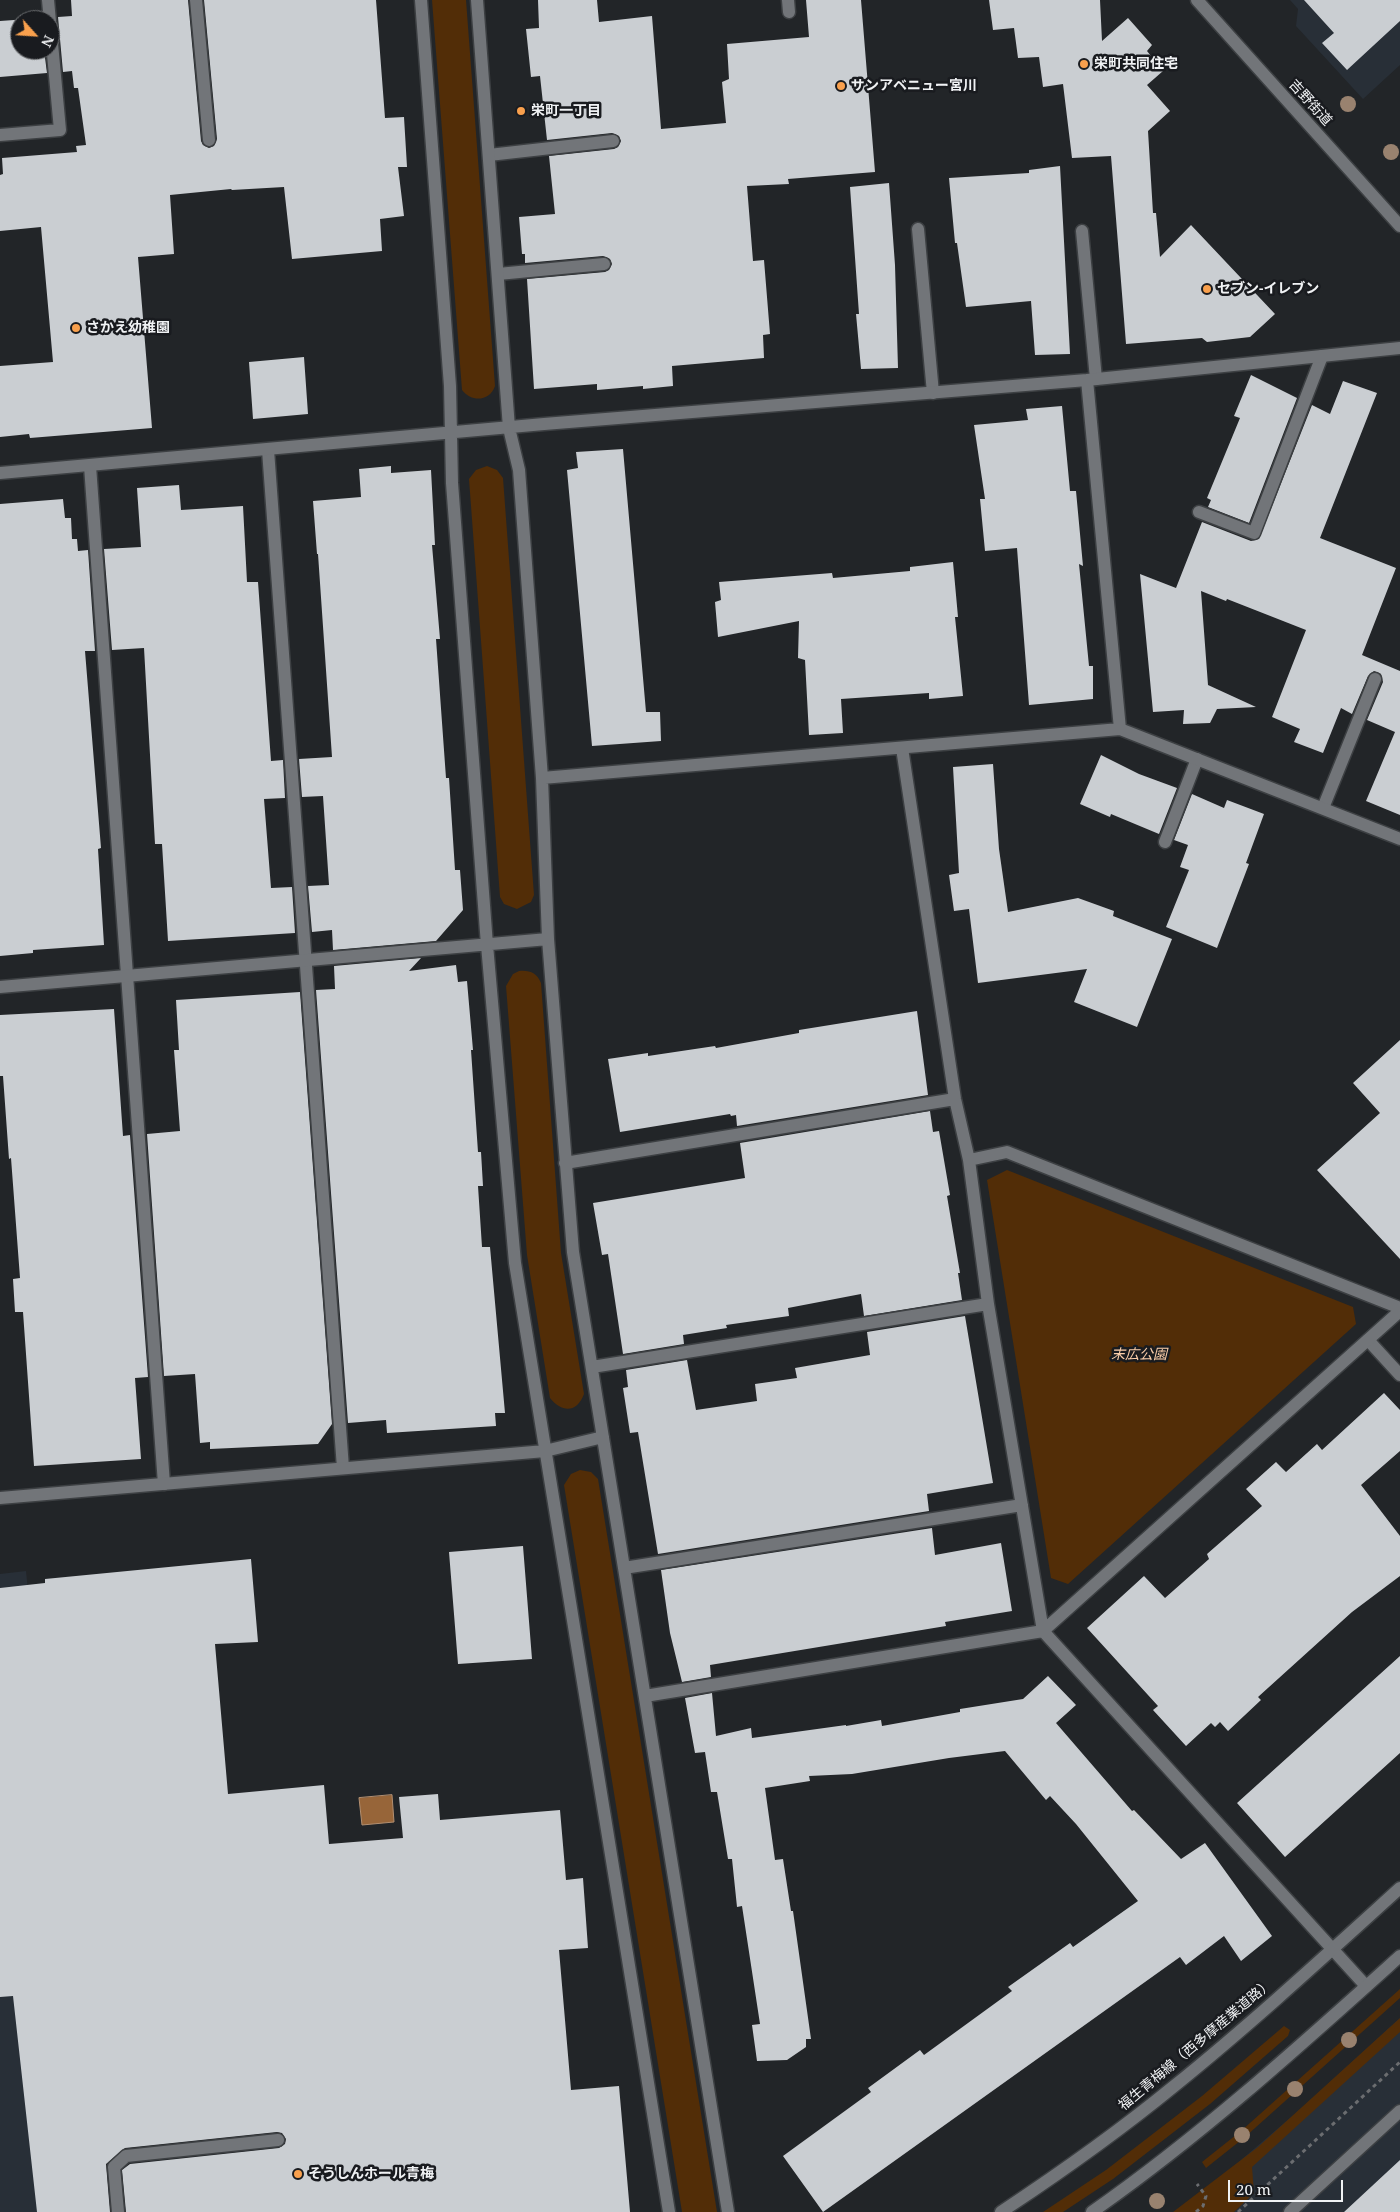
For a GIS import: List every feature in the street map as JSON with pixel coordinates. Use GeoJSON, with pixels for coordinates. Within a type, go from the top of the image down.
{"type":"FeatureCollection","features":[{"type":"Feature","properties":{"kind":"street"},"geometry":{"type":"LineString","coordinates":[[0,135],[60,130],[48,0]]}},
{"type":"Feature","properties":{"kind":"street"},"geometry":{"type":"LineString","coordinates":[[196,0],[209,140]]}},
{"type":"Feature","properties":{"kind":"street"},"geometry":{"type":"LineString","coordinates":[[421,0],[450,386],[452,483],[487,945],[515,1263],[669,2212]]}},
{"type":"Feature","properties":{"kind":"street"},"geometry":{"type":"LineString","coordinates":[[477,0],[509,428],[519,470],[542,778],[548,939],[573,1252],[728,2212]]}},
{"type":"Feature","properties":{"kind":"street","name":"吉野街道"},"geometry":{"type":"LineString","coordinates":[[1197,0],[1400,226]]}},
{"type":"Feature","properties":{"kind":"street"},"geometry":{"type":"LineString","coordinates":[[489,155],[613,141]]}},
{"type":"Feature","properties":{"kind":"street"},"geometry":{"type":"LineString","coordinates":[[918,229],[933,393]]}},
{"type":"Feature","properties":{"kind":"street"},"geometry":{"type":"LineString","coordinates":[[1082,231],[1091,380],[1120,729]]}},
{"type":"Feature","properties":{"kind":"street"},"geometry":{"type":"LineString","coordinates":[[498,274],[604,264]]}},
{"type":"Feature","properties":{"kind":"street"},"geometry":{"type":"LineString","coordinates":[[0,473],[509,428],[1091,380],[1400,348]]}},
{"type":"Feature","properties":{"kind":"street"},"geometry":{"type":"LineString","coordinates":[[1199,512],[1254,533],[1322,356]]}},
{"type":"Feature","properties":{"kind":"street"},"geometry":{"type":"LineString","coordinates":[[268,450],[343,1468]]}},
{"type":"Feature","properties":{"kind":"street"},"geometry":{"type":"LineString","coordinates":[[90,466],[164,1484]]}},
{"type":"Feature","properties":{"kind":"street"},"geometry":{"type":"LineString","coordinates":[[1323,808],[1375,679]]}},
{"type":"Feature","properties":{"kind":"street"},"geometry":{"type":"LineString","coordinates":[[542,778],[1120,729],[1400,839]]}},
{"type":"Feature","properties":{"kind":"street"},"geometry":{"type":"LineString","coordinates":[[902,748],[954,1099],[969,1160],[988,1304],[1042,1631],[1366,1986]]}},
{"type":"Feature","properties":{"kind":"street"},"geometry":{"type":"LineString","coordinates":[[1165,842],[1197,759]]}},
{"type":"Feature","properties":{"kind":"street"},"geometry":{"type":"LineString","coordinates":[[0,987],[548,939]]}},
{"type":"Feature","properties":{"kind":"street"},"geometry":{"type":"LineString","coordinates":[[565,1163],[954,1099]]}},
{"type":"Feature","properties":{"kind":"street"},"geometry":{"type":"LineString","coordinates":[[645,1696],[1042,1631],[1400,1310],[1007,1152],[969,1160]]}},
{"type":"Feature","properties":{"kind":"street"},"geometry":{"type":"LineString","coordinates":[[592,1368],[988,1304]]}},
{"type":"Feature","properties":{"kind":"street"},"geometry":{"type":"LineString","coordinates":[[1368,1340],[1400,1375]]}},
{"type":"Feature","properties":{"kind":"street"},"geometry":{"type":"LineString","coordinates":[[0,1498],[545,1451],[603,1437]]}},
{"type":"Feature","properties":{"kind":"street"},"geometry":{"type":"LineString","coordinates":[[624,1568],[1022,1505]]}},
{"type":"Feature","properties":{"kind":"street","name":"福生青梅線（西多摩産業道路）"},"geometry":{"type":"LineString","coordinates":[[1001,2212],[1088,2153],[1171,2088],[1400,1888]]}},
{"type":"Feature","properties":{"kind":"street"},"geometry":{"type":"LineString","coordinates":[[1092,2212],[1169,2156],[1233,2104],[1400,1956]]}},
{"type":"Feature","properties":{"kind":"street"},"geometry":{"type":"LineString","coordinates":[[1290,2212],[1400,2111]]}},
{"type":"Feature","properties":{"kind":"street"},"geometry":{"type":"LineString","coordinates":[[118,2212],[114,2166],[126,2156],[278,2140]]}},
{"type":"Feature","properties":{"kind":"path"},"geometry":{"type":"LineString","coordinates":[[1238,2212],[1400,2062]]}},
{"type":"Feature","properties":{"kind":"path"},"geometry":{"type":"LineString","coordinates":[[1196,2212],[1203,2206],[1206,2196],[1197,2184]]}},
{"type":"Feature","properties":{"kind":"shaded area"},"geometry":{"type":"Polygon","coordinates":[[[1290,0],[1400,0],[1400,65],[1363,99],[1296,26],[1298,9],[1290,0]]]}},
{"type":"Feature","properties":{"kind":"shaded area"},"geometry":{"type":"Polygon","coordinates":[[[26,1571],[91,2212],[0,2212],[0,1574],[26,1571]]]}},
{"type":"Feature","properties":{"kind":"shaded area"},"geometry":{"type":"Polygon","coordinates":[[[392,1795],[394,1822],[362,1825],[359,1798],[392,1795]]]}},
{"type":"Feature","properties":{"kind":"shaded area"},"geometry":{"type":"Polygon","coordinates":[[[1400,2018],[1400,2212],[1234,2212],[1241,2205],[1220,2178],[1297,2112],[1400,2018]]]}},
{"type":"Feature","properties":{"kind":"green space"},"geometry":{"type":"Polygon","coordinates":[[[432,0],[466,0],[495,386],[489,395],[480,398],[471,397],[462,390],[432,0]]]}},
{"type":"Feature","properties":{"kind":"green space"},"geometry":{"type":"Polygon","coordinates":[[[487,466],[497,470],[503,478],[534,895],[531,902],[517,909],[504,904],[500,897],[469,479],[476,470],[487,466]]]}},
{"type":"Feature","properties":{"kind":"green space"},"geometry":{"type":"Polygon","coordinates":[[[519,971],[533,973],[541,983],[561,1253],[584,1394],[577,1405],[569,1409],[559,1406],[550,1398],[527,1255],[506,986],[513,974],[519,971]]]}},
{"type":"Feature","properties":{"kind":"green space","name":"末広公園"},"geometry":{"type":"Polygon","coordinates":[[[1007,1170],[1353,1307],[1356,1324],[1068,1584],[1051,1578],[987,1180],[1007,1170]]]}},
{"type":"Feature","properties":{"kind":"green space"},"geometry":{"type":"Polygon","coordinates":[[[580,1470],[591,1472],[598,1479],[717,2212],[682,2212],[564,1485],[571,1474],[580,1470]]]}},
{"type":"Feature","properties":{"kind":"green space"},"geometry":{"type":"Polygon","coordinates":[[[1400,1989],[1400,1998],[1245,2137],[1206,2168],[1202,2162],[1241,2131],[1400,1989]]]}},
{"type":"Feature","properties":{"kind":"green space"},"geometry":{"type":"Polygon","coordinates":[[[1400,2018],[1400,2032],[1252,2167],[1254,2193],[1234,2212],[1173,2212],[1258,2147],[1400,2018]]]}},
{"type":"Feature","properties":{"kind":"green space"},"geometry":{"type":"Polygon","coordinates":[[[1284,2026],[1290,2030],[1288,2036],[1210,2104],[1113,2179],[1063,2212],[1043,2212],[1106,2170],[1202,2096],[1284,2026]]]}},
{"type":"Feature","properties":{"kind":"building"},"geometry":{"type":"Polygon","coordinates":[[[71,0],[188,0],[201,141],[203,145],[209,148],[214,146],[217,139],[204,0],[376,0],[385,118],[404,117],[407,167],[398,167],[404,216],[380,219],[382,251],[292,259],[284,187],[231,189],[170,195],[174,254],[138,257],[152,428],[30,438],[29,434],[0,437],[0,366],[53,362],[41,227],[0,231],[0,175],[3,174],[2,158],[77,152],[76,146],[86,145],[78,88],[74,88],[72,71],[63,72],[60,17],[72,16],[71,0]]]}},
{"type":"Feature","properties":{"kind":"building"},"geometry":{"type":"Polygon","coordinates":[[[538,0],[597,0],[599,22],[652,16],[661,129],[726,123],[722,82],[729,79],[727,44],[809,37],[806,0],[861,0],[875,172],[788,179],[789,184],[747,186],[753,261],[764,260],[770,334],[763,335],[764,358],[672,366],[673,386],[643,389],[643,386],[597,390],[597,384],[534,389],[527,279],[605,272],[609,270],[612,264],[610,259],[603,256],[525,263],[525,254],[522,254],[519,217],[555,214],[549,156],[614,149],[618,147],[621,141],[619,136],[612,133],[547,140],[540,76],[531,77],[526,29],[539,28],[538,0]]]}},
{"type":"Feature","properties":{"kind":"building"},"geometry":{"type":"Polygon","coordinates":[[[989,0],[1100,0],[1102,41],[1128,18],[1152,45],[1147,51],[1163,71],[1147,85],[1170,111],[1148,131],[1153,213],[1156,213],[1160,257],[1191,225],[1275,314],[1250,337],[1207,342],[1202,338],[1126,344],[1111,156],[1072,158],[1063,84],[1043,87],[1039,57],[1018,58],[1014,28],[993,30],[989,0]]]}},
{"type":"Feature","properties":{"kind":"building"},"geometry":{"type":"Polygon","coordinates":[[[1304,0],[1400,0],[1400,21],[1347,70],[1322,43],[1334,33],[1304,0]]]}},
{"type":"Feature","properties":{"kind":"building"},"geometry":{"type":"Polygon","coordinates":[[[10,20],[10,60],[45,60],[47,73],[0,77],[0,21],[10,20]]]}},
{"type":"Feature","properties":{"kind":"building"},"geometry":{"type":"Polygon","coordinates":[[[1060,166],[1070,354],[1035,355],[1031,301],[966,307],[957,243],[955,243],[949,178],[1029,173],[1029,170],[1060,166]]]}},
{"type":"Feature","properties":{"kind":"building"},"geometry":{"type":"Polygon","coordinates":[[[889,183],[895,265],[898,368],[861,369],[856,314],[859,314],[850,187],[889,183]]]}},
{"type":"Feature","properties":{"kind":"building"},"geometry":{"type":"Polygon","coordinates":[[[304,357],[308,414],[253,419],[249,362],[304,357]]]}},
{"type":"Feature","properties":{"kind":"building"},"geometry":{"type":"Polygon","coordinates":[[[1251,375],[1297,398],[1249,523],[1208,507],[1211,500],[1207,498],[1240,418],[1234,416],[1251,375]]]}},
{"type":"Feature","properties":{"kind":"building"},"geometry":{"type":"Polygon","coordinates":[[[1343,381],[1377,393],[1320,538],[1396,568],[1362,655],[1400,671],[1400,815],[1366,801],[1395,732],[1367,720],[1383,682],[1381,674],[1374,671],[1368,676],[1352,714],[1341,708],[1323,753],[1294,742],[1300,729],[1272,717],[1306,630],[1227,599],[1226,601],[1201,591],[1208,685],[1256,707],[1217,709],[1210,723],[1183,724],[1184,710],[1153,712],[1140,574],[1176,588],[1202,522],[1251,541],[1259,539],[1312,405],[1330,414],[1343,381]]]}},
{"type":"Feature","properties":{"kind":"building"},"geometry":{"type":"Polygon","coordinates":[[[1062,406],[1070,491],[1076,491],[1083,566],[1079,564],[1089,666],[1093,666],[1093,699],[1029,705],[1017,548],[985,551],[980,499],[985,499],[974,425],[1028,420],[1026,409],[1062,406]]]}},
{"type":"Feature","properties":{"kind":"building"},"geometry":{"type":"Polygon","coordinates":[[[623,449],[646,712],[660,712],[661,741],[592,746],[567,470],[578,468],[576,452],[623,449]]]}},
{"type":"Feature","properties":{"kind":"building"},"geometry":{"type":"Polygon","coordinates":[[[391,466],[391,473],[431,470],[435,545],[432,545],[440,639],[436,639],[446,778],[449,778],[455,870],[460,870],[463,910],[436,941],[333,950],[332,930],[312,932],[308,886],[329,885],[323,796],[302,797],[299,759],[332,757],[313,501],[361,497],[359,469],[391,466]]]}},
{"type":"Feature","properties":{"kind":"building"},"geometry":{"type":"Polygon","coordinates":[[[179,485],[181,510],[243,506],[247,582],[258,582],[271,761],[283,760],[285,798],[264,799],[271,888],[292,887],[295,933],[168,941],[162,844],[155,844],[144,648],[112,650],[104,549],[141,547],[137,488],[179,485]]]}},
{"type":"Feature","properties":{"kind":"building"},"geometry":{"type":"Polygon","coordinates":[[[63,499],[65,518],[71,518],[72,539],[77,539],[78,551],[88,550],[95,651],[85,651],[101,848],[98,849],[104,945],[33,950],[33,953],[0,956],[0,504],[63,499]]]}},
{"type":"Feature","properties":{"kind":"building"},"geometry":{"type":"Polygon","coordinates":[[[953,562],[958,617],[955,617],[963,696],[929,699],[929,693],[841,699],[843,733],[809,735],[805,660],[798,658],[799,621],[718,637],[715,602],[721,600],[719,582],[832,573],[833,578],[910,571],[910,567],[953,562]]]}},
{"type":"Feature","properties":{"kind":"building"},"geometry":{"type":"Polygon","coordinates":[[[1101,755],[1139,774],[1177,788],[1159,834],[1111,814],[1110,817],[1080,804],[1101,755]]]}},
{"type":"Feature","properties":{"kind":"building"},"geometry":{"type":"Polygon","coordinates":[[[993,764],[999,849],[1008,912],[1078,898],[1114,911],[1113,916],[1172,939],[1137,1027],[1074,1002],[1087,969],[978,983],[969,909],[954,911],[949,875],[959,873],[953,767],[993,764]]]}},
{"type":"Feature","properties":{"kind":"building"},"geometry":{"type":"Polygon","coordinates":[[[1192,794],[1224,808],[1227,800],[1264,814],[1246,863],[1249,864],[1217,948],[1166,927],[1189,870],[1180,867],[1188,845],[1174,840],[1192,794]]]}},
{"type":"Feature","properties":{"kind":"building"},"geometry":{"type":"Polygon","coordinates":[[[421,958],[409,971],[456,965],[458,982],[467,981],[473,1050],[471,1050],[478,1152],[481,1152],[483,1186],[478,1186],[482,1247],[490,1247],[505,1413],[495,1413],[496,1426],[387,1433],[386,1420],[348,1423],[316,990],[335,989],[334,966],[421,958]]]}},
{"type":"Feature","properties":{"kind":"building"},"geometry":{"type":"Polygon","coordinates":[[[300,992],[332,1424],[318,1444],[210,1449],[210,1442],[200,1443],[195,1374],[164,1376],[147,1134],[180,1131],[174,1050],[179,1050],[176,1000],[300,992]]]}},
{"type":"Feature","properties":{"kind":"building"},"geometry":{"type":"Polygon","coordinates":[[[114,1009],[123,1136],[130,1135],[148,1377],[135,1378],[141,1459],[34,1466],[23,1312],[15,1312],[13,1279],[20,1278],[3,1076],[0,1076],[0,1015],[114,1009]]]}},
{"type":"Feature","properties":{"kind":"building"},"geometry":{"type":"Polygon","coordinates":[[[917,1011],[928,1095],[737,1126],[736,1115],[731,1116],[730,1114],[620,1132],[608,1059],[648,1053],[648,1056],[715,1046],[716,1048],[799,1033],[799,1030],[917,1011]]]}},
{"type":"Feature","properties":{"kind":"building"},"geometry":{"type":"Polygon","coordinates":[[[1400,1040],[1400,1259],[1317,1170],[1380,1113],[1353,1083],[1400,1040]]]}},
{"type":"Feature","properties":{"kind":"building"},"geometry":{"type":"Polygon","coordinates":[[[930,1111],[933,1132],[939,1131],[950,1195],[947,1196],[960,1273],[958,1273],[962,1300],[864,1316],[861,1294],[788,1308],[789,1316],[726,1325],[727,1328],[683,1335],[684,1344],[623,1354],[608,1254],[602,1255],[593,1203],[745,1178],[740,1143],[930,1111]]]}},
{"type":"Feature","properties":{"kind":"building"},"geometry":{"type":"Polygon","coordinates":[[[965,1316],[993,1483],[927,1494],[929,1511],[658,1554],[638,1432],[630,1433],[623,1388],[628,1387],[626,1370],[687,1360],[696,1410],[757,1401],[755,1384],[797,1378],[795,1368],[870,1355],[867,1332],[965,1316]]]}},
{"type":"Feature","properties":{"kind":"building"},"geometry":{"type":"Polygon","coordinates":[[[1384,1393],[1400,1410],[1400,1451],[1361,1485],[1400,1536],[1400,1576],[1352,1612],[1258,1697],[1261,1700],[1228,1731],[1220,1722],[1215,1727],[1211,1723],[1186,1746],[1153,1710],[1158,1706],[1087,1628],[1144,1576],[1165,1598],[1209,1559],[1207,1554],[1262,1506],[1246,1489],[1276,1462],[1286,1472],[1317,1444],[1322,1450],[1384,1393]]]}},
{"type":"Feature","properties":{"kind":"building"},"geometry":{"type":"Polygon","coordinates":[[[932,1528],[935,1555],[1001,1543],[1012,1611],[945,1622],[946,1626],[710,1665],[711,1677],[682,1682],[670,1633],[661,1570],[932,1528]]]}},
{"type":"Feature","properties":{"kind":"building"},"geometry":{"type":"Polygon","coordinates":[[[523,1546],[532,1659],[458,1664],[449,1552],[523,1546]]]}},
{"type":"Feature","properties":{"kind":"building"},"geometry":{"type":"Polygon","coordinates":[[[251,1559],[258,1642],[215,1644],[228,1794],[324,1785],[329,1844],[403,1838],[399,1797],[438,1794],[440,1820],[560,1810],[566,1880],[583,1878],[588,1948],[559,1950],[571,2090],[619,2086],[630,2212],[126,2212],[122,2170],[130,2164],[279,2148],[285,2144],[286,2139],[282,2133],[277,2132],[125,2148],[106,2164],[110,2212],[37,2212],[13,1996],[0,1997],[0,1588],[45,1583],[45,1579],[251,1559]]]}},
{"type":"Feature","properties":{"kind":"building"},"geometry":{"type":"Polygon","coordinates":[[[1400,1656],[1400,1753],[1285,1857],[1237,1803],[1400,1656]]]}},
{"type":"Feature","properties":{"kind":"building"},"geometry":{"type":"Polygon","coordinates":[[[1048,1676],[1076,1705],[1056,1723],[1132,1811],[1134,1810],[1181,1859],[1205,1843],[1272,1936],[1241,1961],[1224,1936],[1186,1965],[1180,1957],[823,2212],[783,2156],[871,2092],[868,2088],[920,2050],[924,2055],[1012,1991],[1008,1987],[1070,1943],[1073,1947],[1138,1901],[1076,1824],[1050,1796],[1046,1800],[1005,1751],[852,1774],[809,1776],[810,1781],[765,1788],[775,1860],[783,1859],[791,1911],[793,1911],[811,2039],[806,2039],[806,2047],[787,2060],[757,2061],[752,2025],[760,2024],[742,1906],[737,1907],[732,1859],[728,1859],[717,1792],[711,1792],[705,1752],[695,1753],[685,1698],[712,1693],[716,1736],[751,1728],[752,1738],[881,1720],[882,1726],[960,1712],[960,1709],[1023,1699],[1048,1676]]]}},
{"type":"Feature","properties":{"kind":"building"},"geometry":{"type":"Polygon","coordinates":[[[1400,2160],[1400,2212],[1344,2212],[1400,2160]]]}},
{"type":"Feature","properties":{"kind":"place","name":"栄町共同住宅"},"geometry":{"type":"Point","coordinates":[1084,64]}},
{"type":"Feature","properties":{"kind":"place","name":"サンアベニュー宮川"},"geometry":{"type":"Point","coordinates":[841,86]}},
{"type":"Feature","properties":{"kind":"place","name":"栄町一丁目"},"geometry":{"type":"Point","coordinates":[521,111]}},
{"type":"Feature","properties":{"kind":"place","name":"セブン-イレブン"},"geometry":{"type":"Point","coordinates":[1207,289]}},
{"type":"Feature","properties":{"kind":"place","name":"さかえ幼稚園"},"geometry":{"type":"Point","coordinates":[76,328]}},
{"type":"Feature","properties":{"kind":"place","name":"そうしんホール青梅"},"geometry":{"type":"Point","coordinates":[298,2174]}}]}
